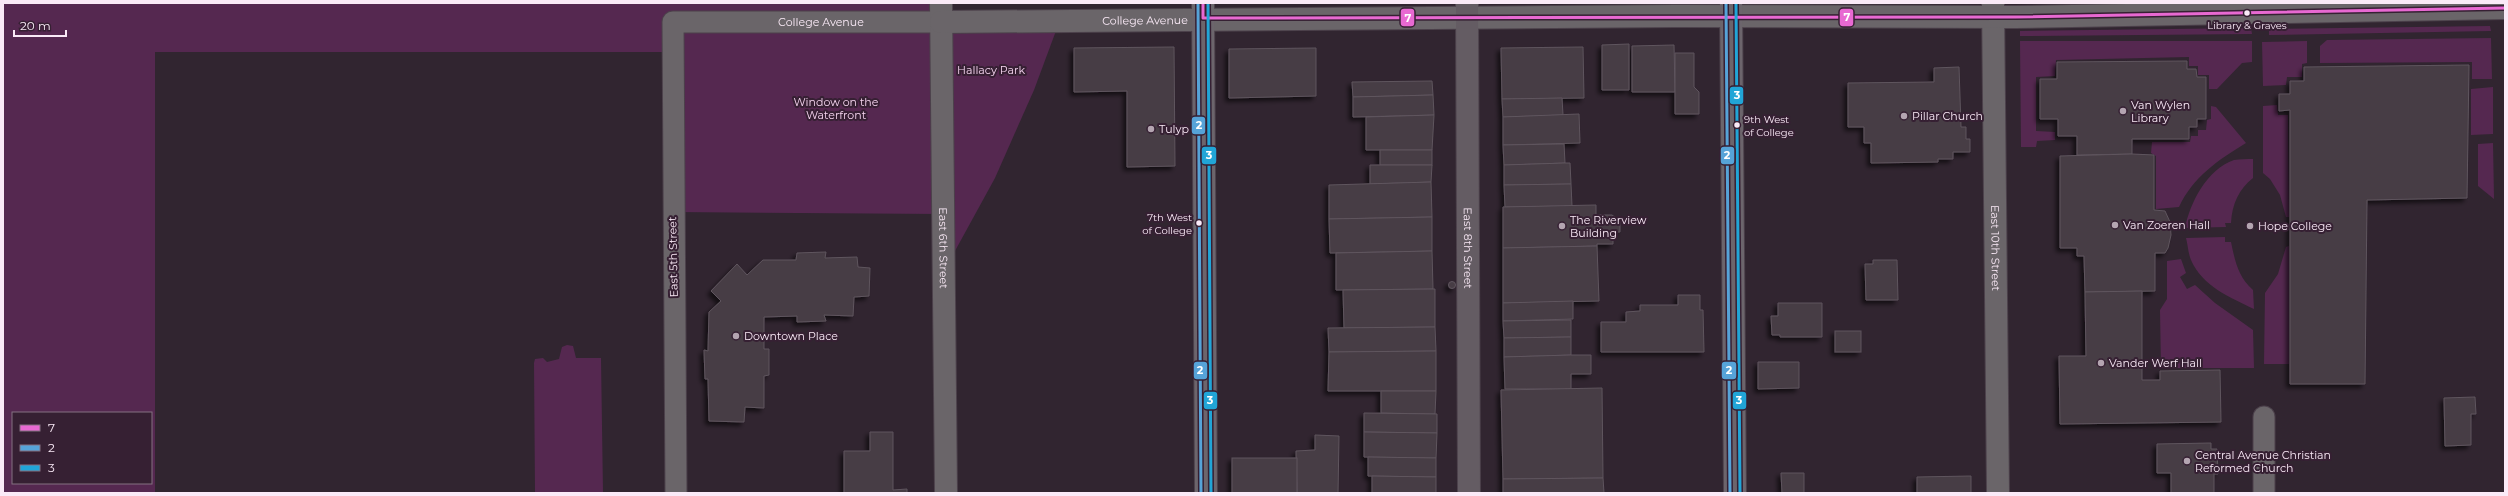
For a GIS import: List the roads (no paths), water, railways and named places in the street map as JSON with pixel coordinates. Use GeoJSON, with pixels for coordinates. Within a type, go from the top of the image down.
{"type":"FeatureCollection","features":[{"type":"Feature","properties":{"kind":"main road"},"geometry":{"type":"LineString","coordinates":[[1731,9],[1736,493]]}},
{"type":"Feature","properties":{"kind":"main road","name":"East 8th Street"},"geometry":{"type":"LineString","coordinates":[[1467,10],[1469,493]]}},
{"type":"Feature","properties":{"kind":"main road"},"geometry":{"type":"LineString","coordinates":[[1203,11],[1206,493]]}},
{"type":"Feature","properties":{"kind":"street","name":"College Avenue"},"geometry":{"type":"LineString","coordinates":[[673,22],[941,13],[1731,9],[1994,10],[2505,8]]}},
{"type":"Feature","properties":{"kind":"street","name":"East 10th Street"},"geometry":{"type":"LineString","coordinates":[[1994,10],[1998,493]]}},
{"type":"Feature","properties":{"kind":"street","name":"East 6th Street"},"geometry":{"type":"LineString","coordinates":[[941,13],[946,493]]}},
{"type":"Feature","properties":{"kind":"street","name":"East 5th Street"},"geometry":{"type":"LineString","coordinates":[[673,22],[673,231],[676,493]]}},
{"type":"Feature","properties":{"kind":"street"},"geometry":{"type":"LineString","coordinates":[[2264,417],[2264,493]]}},
{"type":"Feature","properties":{"kind":"place","name":"Library & Graves"},"geometry":{"type":"Point","coordinates":[2247,13]}},
{"type":"Feature","properties":{"kind":"place","name":"Van Wylen Library"},"geometry":{"type":"Point","coordinates":[2123,111]}},
{"type":"Feature","properties":{"kind":"place","name":"Pillar Church"},"geometry":{"type":"Point","coordinates":[1904,116]}},
{"type":"Feature","properties":{"kind":"place","name":"9th West of College"},"geometry":{"type":"Point","coordinates":[1737,125]}},
{"type":"Feature","properties":{"kind":"place","name":"Tulyp"},"geometry":{"type":"Point","coordinates":[1151,129]}},
{"type":"Feature","properties":{"kind":"place","name":"7th West of College"},"geometry":{"type":"Point","coordinates":[1199,223]}},
{"type":"Feature","properties":{"kind":"place","name":"Van Zoeren Hall"},"geometry":{"type":"Point","coordinates":[2115,225]}},
{"type":"Feature","properties":{"kind":"place","name":"The Riverview Building"},"geometry":{"type":"Point","coordinates":[1562,226]}},
{"type":"Feature","properties":{"kind":"place","name":"Hope College"},"geometry":{"type":"Point","coordinates":[2250,226]}},
{"type":"Feature","properties":{"kind":"place","name":"Downtown Place"},"geometry":{"type":"Point","coordinates":[736,336]}},
{"type":"Feature","properties":{"kind":"place","name":"Vander Werf Hall"},"geometry":{"type":"Point","coordinates":[2101,363]}},
{"type":"Feature","properties":{"kind":"place","name":"Central Avenue Christian Reformed Church"},"geometry":{"type":"Point","coordinates":[2187,461]}},
{"type":"Feature","properties":{"kind":"park label","name":"Hallacy Park"},"geometry":{"type":"Point","coordinates":[991,70]}},
{"type":"Feature","properties":{"kind":"park label","name":"Window on the Waterfront"},"geometry":{"type":"Point","coordinates":[836,108]}}]}
